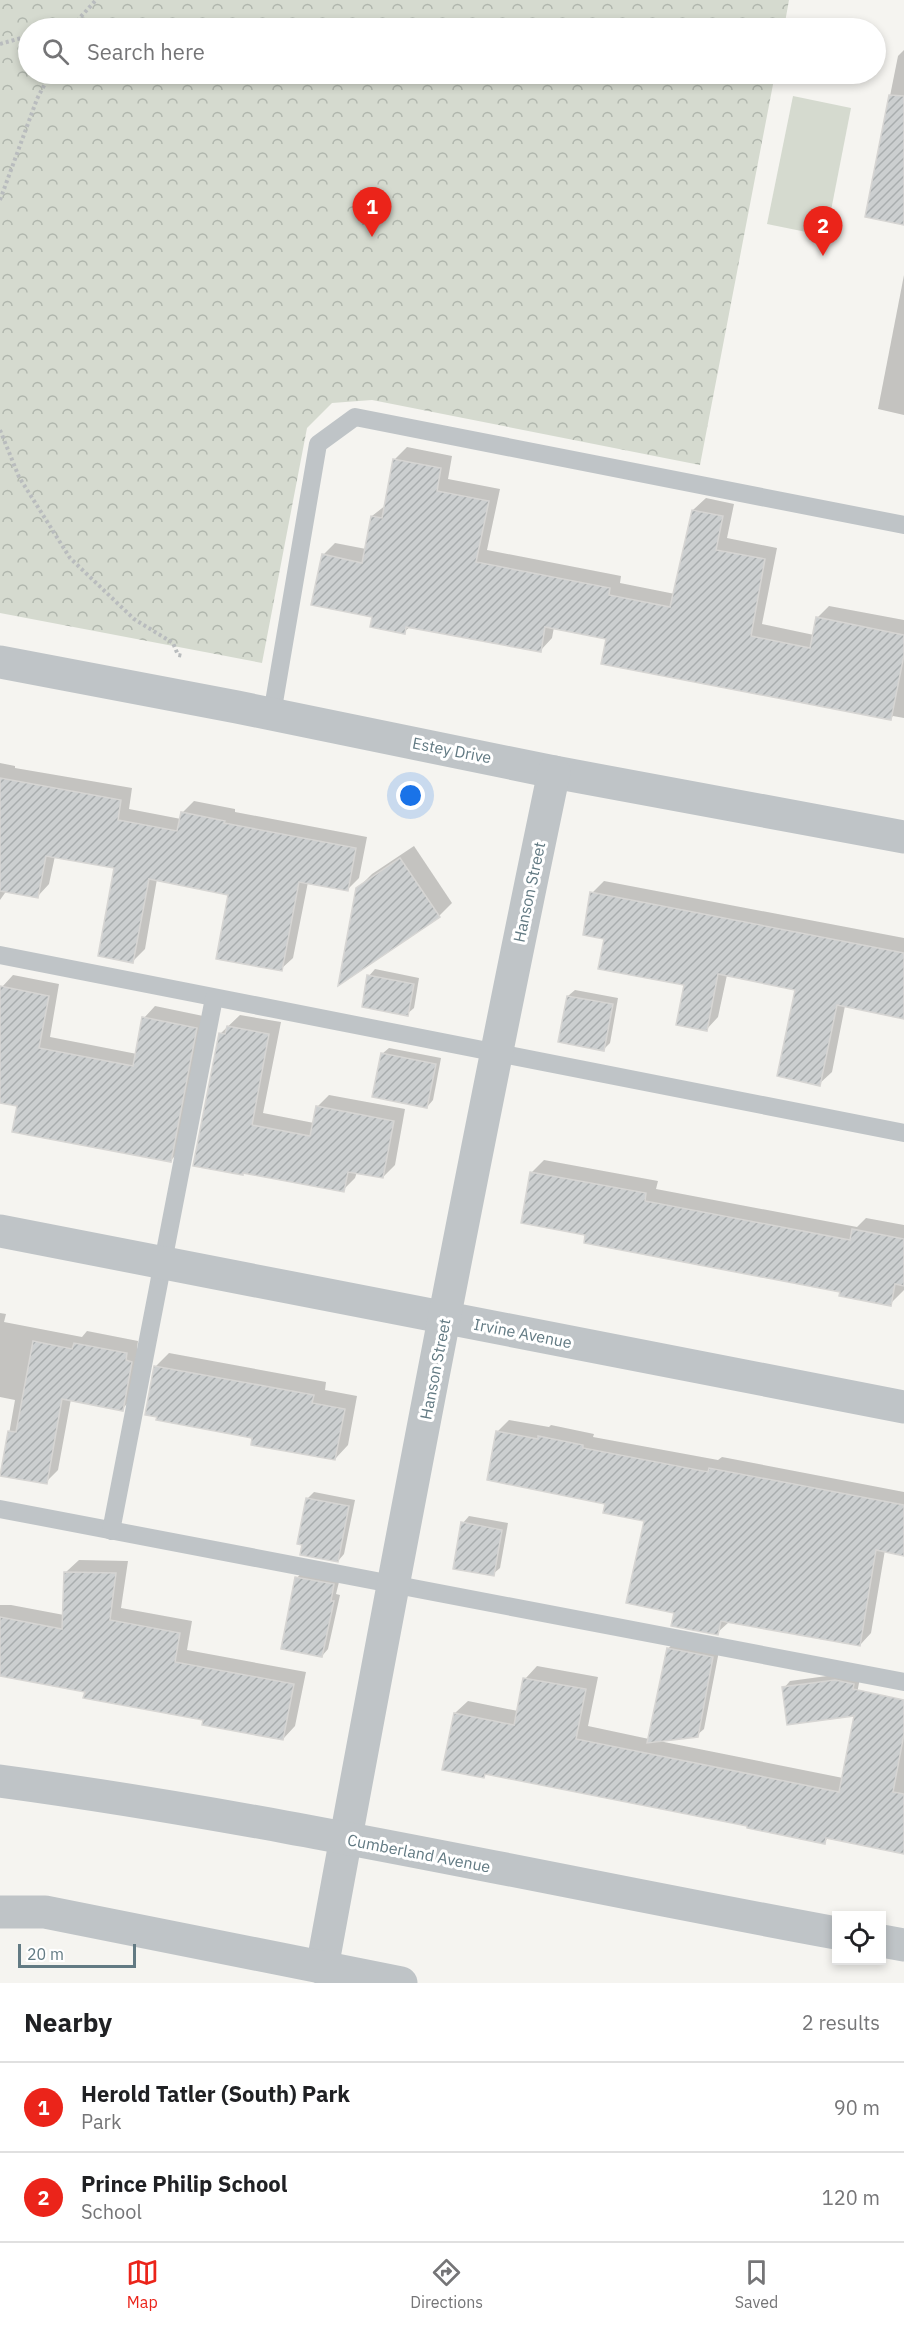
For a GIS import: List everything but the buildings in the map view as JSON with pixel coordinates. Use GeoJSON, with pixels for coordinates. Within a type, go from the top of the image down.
{"type":"FeatureCollection","features":[{"type":"Feature","properties":{"kind":"street","name":"Estey Drive"},"geometry":{"type":"LineString","coordinates":[[0,662],[272,714],[554,772],[904,837]]}},
{"type":"Feature","properties":{"kind":"street","name":"Hanson Street"},"geometry":{"type":"LineString","coordinates":[[322,1968],[495,1053],[554,772]]}},
{"type":"Feature","properties":{"kind":"street","name":"Irvine Avenue"},"geometry":{"type":"LineString","coordinates":[[0,1231],[904,1407]]}},
{"type":"Feature","properties":{"kind":"street","name":"Cumberland Avenue"},"geometry":{"type":"LineString","coordinates":[[0,1781],[129,1799],[345,1838],[832,1932]]}},
{"type":"Feature","properties":{"kind":"street"},"geometry":{"type":"LineString","coordinates":[[0,1912],[45,1912],[401,1983]]}},
{"type":"Feature","properties":{"kind":"street"},"geometry":{"type":"LineString","coordinates":[[886,1942],[904,1945]]}},
{"type":"Feature","properties":{"kind":"lane"},"geometry":{"type":"LineString","coordinates":[[272,714],[318,444],[355,417],[904,525]]}},
{"type":"Feature","properties":{"kind":"lane"},"geometry":{"type":"LineString","coordinates":[[0,955],[904,1133]]}},
{"type":"Feature","properties":{"kind":"lane"},"geometry":{"type":"LineString","coordinates":[[111,1531],[214,998]]}},
{"type":"Feature","properties":{"kind":"lane"},"geometry":{"type":"LineString","coordinates":[[0,1509],[904,1682]]}},
{"type":"Feature","properties":{"kind":"path"},"geometry":{"type":"LineString","coordinates":[[80,18],[96,0]]}},
{"type":"Feature","properties":{"kind":"path"},"geometry":{"type":"LineString","coordinates":[[0,44],[18,39]]}},
{"type":"Feature","properties":{"kind":"path"},"geometry":{"type":"LineString","coordinates":[[0,200],[37,99],[45,84]]}},
{"type":"Feature","properties":{"kind":"path"},"geometry":{"type":"LineString","coordinates":[[0,430],[19,477],[70,558],[134,619],[173,643],[178,655],[189,657]]}},
{"type":"Feature","properties":{"kind":"green space"},"geometry":{"type":"Polygon","coordinates":[[[0,0],[789,0],[786,18],[18,18],[18,84],[773,84],[700,465],[372,400],[332,403],[307,428],[262,663],[0,613],[0,0]]]}},
{"type":"Feature","properties":{"kind":"green space"},"geometry":{"type":"Polygon","coordinates":[[[793,96],[851,108],[826,236],[767,224],[793,96]]]}},
{"type":"Feature","properties":{"kind":"place","name":"Herold Tatler (South) Park"},"geometry":{"type":"Point","coordinates":[372,237]}},
{"type":"Feature","properties":{"kind":"place","name":"Prince Philip School"},"geometry":{"type":"Point","coordinates":[823,256]}}]}
